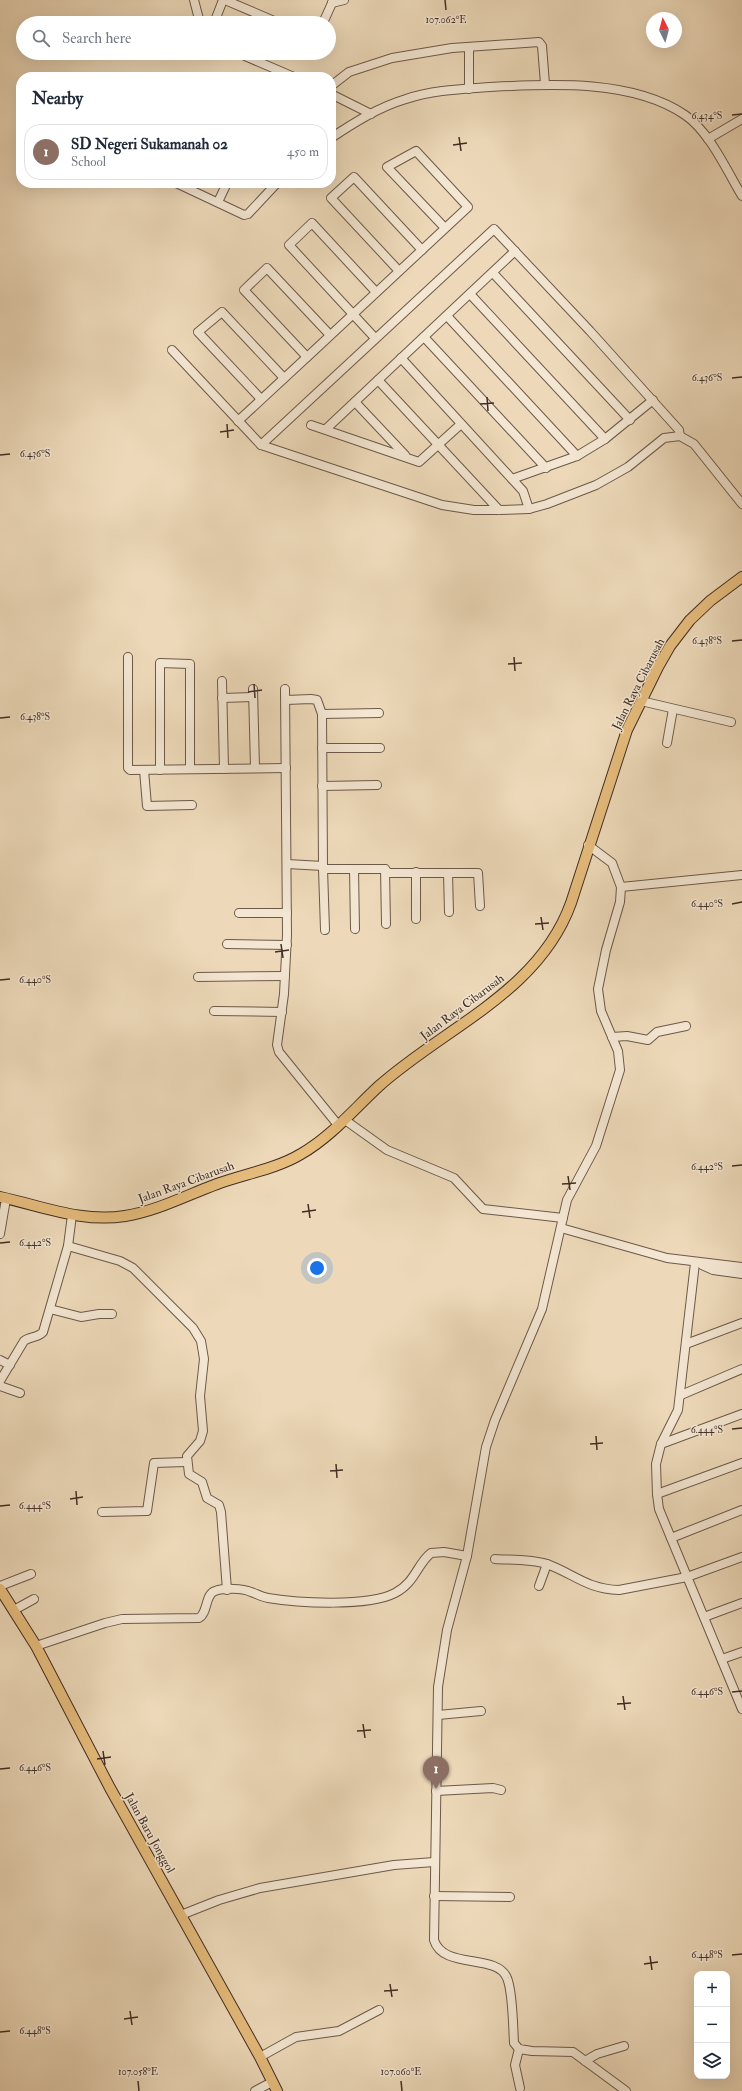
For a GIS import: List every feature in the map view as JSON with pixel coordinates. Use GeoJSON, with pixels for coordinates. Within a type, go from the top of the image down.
{"type":"FeatureCollection","features":[{"type":"Feature","properties":{"kind":"main road","name":"Jalan Raya Cibarusah"},"geometry":{"type":"LineString","coordinates":[[3,1198],[72,1215],[102,1218],[125,1216],[154,1209],[301,1155],[341,1123],[379,1086],[496,1000],[533,967],[560,930],[566,917],[588,845],[627,730],[663,657],[681,631],[710,601],[742,577]]}},
{"type":"Feature","properties":{"kind":"main road","name":"Jalan Baru Jonggol"},"geometry":{"type":"LineString","coordinates":[[0,1588],[36,1646],[103,1777],[260,2057],[275,2087]]}},
{"type":"Feature","properties":{"kind":"street"},"geometry":{"type":"LineString","coordinates":[[194,0],[198,16]]}},
{"type":"Feature","properties":{"kind":"street"},"geometry":{"type":"LineString","coordinates":[[217,16],[224,0],[262,16]]}},
{"type":"Feature","properties":{"kind":"street"},"geometry":{"type":"LineString","coordinates":[[325,16],[328,1],[344,0]]}},
{"type":"Feature","properties":{"kind":"street"},"geometry":{"type":"LineString","coordinates":[[336,82],[349,72],[379,61],[469,47],[540,42],[542,46],[545,84]]}},
{"type":"Feature","properties":{"kind":"street"},"geometry":{"type":"LineString","coordinates":[[469,47],[469,89]]}},
{"type":"Feature","properties":{"kind":"street"},"geometry":{"type":"LineString","coordinates":[[252,60],[275,72]]}},
{"type":"Feature","properties":{"kind":"street"},"geometry":{"type":"LineString","coordinates":[[336,134],[371,114],[407,98],[469,89],[545,84],[600,87],[623,91],[662,102],[691,119],[708,139],[742,196]]}},
{"type":"Feature","properties":{"kind":"street"},"geometry":{"type":"LineString","coordinates":[[336,96],[371,114]]}},
{"type":"Feature","properties":{"kind":"street"},"geometry":{"type":"LineString","coordinates":[[708,139],[742,119]]}},
{"type":"Feature","properties":{"kind":"street"},"geometry":{"type":"LineString","coordinates":[[238,421],[468,207],[416,151],[387,167],[445,228]]}},
{"type":"Feature","properties":{"kind":"street"},"geometry":{"type":"LineString","coordinates":[[399,271],[331,198],[354,177],[422,250]]}},
{"type":"Feature","properties":{"kind":"street"},"geometry":{"type":"LineString","coordinates":[[187,188],[242,215],[246,215],[270,188]]}},
{"type":"Feature","properties":{"kind":"street"},"geometry":{"type":"LineString","coordinates":[[218,202],[225,188]]}},
{"type":"Feature","properties":{"kind":"street"},"geometry":{"type":"LineString","coordinates":[[375,338],[289,245],[312,223],[376,292]]}},
{"type":"Feature","properties":{"kind":"street"},"geometry":{"type":"LineString","coordinates":[[261,445],[494,229],[653,400],[679,430],[680,436]]}},
{"type":"Feature","properties":{"kind":"street"},"geometry":{"type":"LineString","coordinates":[[326,430],[515,252]]}},
{"type":"Feature","properties":{"kind":"street"},"geometry":{"type":"LineString","coordinates":[[307,357],[244,290],[267,268],[330,335]]}},
{"type":"Feature","properties":{"kind":"street"},"geometry":{"type":"LineString","coordinates":[[493,273],[630,420]]}},
{"type":"Feature","properties":{"kind":"street"},"geometry":{"type":"LineString","coordinates":[[470,294],[605,439]]}},
{"type":"Feature","properties":{"kind":"street"},"geometry":{"type":"LineString","coordinates":[[261,399],[198,332],[222,312],[284,378]]}},
{"type":"Feature","properties":{"kind":"street"},"geometry":{"type":"LineString","coordinates":[[447,316],[577,456]]}},
{"type":"Feature","properties":{"kind":"street"},"geometry":{"type":"LineString","coordinates":[[424,337],[546,468]]}},
{"type":"Feature","properties":{"kind":"street"},"geometry":{"type":"LineString","coordinates":[[172,350],[261,445],[442,505],[474,510],[529,509],[564,498],[596,485],[628,466],[664,438],[680,436],[694,444],[742,504]]}},
{"type":"Feature","properties":{"kind":"street"},"geometry":{"type":"LineString","coordinates":[[401,358],[524,491],[529,509]]}},
{"type":"Feature","properties":{"kind":"street"},"geometry":{"type":"LineString","coordinates":[[378,380],[499,510]]}},
{"type":"Feature","properties":{"kind":"street"},"geometry":{"type":"LineString","coordinates":[[512,479],[577,456],[605,439],[653,400]]}},
{"type":"Feature","properties":{"kind":"street"},"geometry":{"type":"LineString","coordinates":[[355,402],[407,457]]}},
{"type":"Feature","properties":{"kind":"street"},"geometry":{"type":"LineString","coordinates":[[311,425],[419,462],[461,424]]}},
{"type":"Feature","properties":{"kind":"street"},"geometry":{"type":"LineString","coordinates":[[128,657],[128,768],[132,771],[286,768]]}},
{"type":"Feature","properties":{"kind":"street"},"geometry":{"type":"LineString","coordinates":[[160,770],[160,663],[190,664],[190,769]]}},
{"type":"Feature","properties":{"kind":"street"},"geometry":{"type":"LineString","coordinates":[[222,681],[224,769]]}},
{"type":"Feature","properties":{"kind":"street"},"geometry":{"type":"LineString","coordinates":[[285,689],[288,913],[282,1012],[277,1038],[279,1052],[341,1123],[387,1150],[454,1178],[483,1209],[563,1218]]}},
{"type":"Feature","properties":{"kind":"street"},"geometry":{"type":"LineString","coordinates":[[222,698],[253,693],[255,768]]}},
{"type":"Feature","properties":{"kind":"street"},"geometry":{"type":"LineString","coordinates":[[286,700],[316,700],[322,714],[325,930]]}},
{"type":"Feature","properties":{"kind":"street"},"geometry":{"type":"LineString","coordinates":[[641,701],[731,722]]}},
{"type":"Feature","properties":{"kind":"street"},"geometry":{"type":"LineString","coordinates":[[667,743],[673,709]]}},
{"type":"Feature","properties":{"kind":"street"},"geometry":{"type":"LineString","coordinates":[[322,714],[379,713]]}},
{"type":"Feature","properties":{"kind":"street"},"geometry":{"type":"LineString","coordinates":[[322,748],[380,748]]}},
{"type":"Feature","properties":{"kind":"street"},"geometry":{"type":"LineString","coordinates":[[144,770],[146,806],[192,805]]}},
{"type":"Feature","properties":{"kind":"street"},"geometry":{"type":"LineString","coordinates":[[322,786],[377,785]]}},
{"type":"Feature","properties":{"kind":"street"},"geometry":{"type":"LineString","coordinates":[[588,845],[612,863],[621,887],[622,895],[616,922],[606,950],[598,989],[601,1011],[620,1060],[618,1079],[596,1146],[567,1200],[542,1309],[490,1434],[477,1493],[467,1556],[454,1599],[442,1656],[438,1688],[434,1862],[434,1940],[439,1951],[450,1956],[502,1971],[508,1979],[514,2043],[519,2049],[532,2051],[573,2052],[626,2091]]}},
{"type":"Feature","properties":{"kind":"street"},"geometry":{"type":"LineString","coordinates":[[287,864],[354,869],[385,869],[388,873],[478,873],[480,906]]}},
{"type":"Feature","properties":{"kind":"street"},"geometry":{"type":"LineString","coordinates":[[354,869],[355,929]]}},
{"type":"Feature","properties":{"kind":"street"},"geometry":{"type":"LineString","coordinates":[[385,869],[386,924]]}},
{"type":"Feature","properties":{"kind":"street"},"geometry":{"type":"LineString","coordinates":[[416,872],[416,919]]}},
{"type":"Feature","properties":{"kind":"street"},"geometry":{"type":"LineString","coordinates":[[448,873],[449,912]]}},
{"type":"Feature","properties":{"kind":"street"},"geometry":{"type":"LineString","coordinates":[[621,887],[742,875]]}},
{"type":"Feature","properties":{"kind":"street"},"geometry":{"type":"LineString","coordinates":[[240,913],[288,913]]}},
{"type":"Feature","properties":{"kind":"street"},"geometry":{"type":"LineString","coordinates":[[227,944],[287,945]]}},
{"type":"Feature","properties":{"kind":"street"},"geometry":{"type":"LineString","coordinates":[[198,977],[285,976]]}},
{"type":"Feature","properties":{"kind":"street"},"geometry":{"type":"LineString","coordinates":[[214,1011],[282,1012]]}},
{"type":"Feature","properties":{"kind":"street"},"geometry":{"type":"LineString","coordinates":[[612,1037],[627,1036],[648,1040],[657,1032],[686,1026]]}},
{"type":"Feature","properties":{"kind":"street"},"geometry":{"type":"LineString","coordinates":[[0,1234],[3,1198]]}},
{"type":"Feature","properties":{"kind":"street"},"geometry":{"type":"LineString","coordinates":[[0,1381],[24,1341],[41,1335],[43,1332],[68,1246],[72,1215]]}},
{"type":"Feature","properties":{"kind":"street"},"geometry":{"type":"LineString","coordinates":[[561,1228],[667,1258],[695,1263],[742,1267]]}},
{"type":"Feature","properties":{"kind":"street"},"geometry":{"type":"LineString","coordinates":[[68,1246],[120,1261],[133,1268],[193,1328],[201,1341],[204,1359],[200,1390],[203,1431],[200,1441],[187,1456],[186,1462],[189,1474],[202,1482],[207,1498],[219,1505],[222,1512],[228,1590]]}},
{"type":"Feature","properties":{"kind":"street"},"geometry":{"type":"LineString","coordinates":[[695,1263],[713,1270],[742,1274]]}},
{"type":"Feature","properties":{"kind":"street"},"geometry":{"type":"LineString","coordinates":[[695,1263],[681,1394],[674,1420],[661,1444],[656,1464],[657,1494],[659,1509],[742,1708]]}},
{"type":"Feature","properties":{"kind":"street"},"geometry":{"type":"LineString","coordinates":[[50,1310],[80,1317],[98,1314],[112,1314]]}},
{"type":"Feature","properties":{"kind":"street"},"geometry":{"type":"LineString","coordinates":[[686,1344],[742,1323]]}},
{"type":"Feature","properties":{"kind":"street"},"geometry":{"type":"LineString","coordinates":[[0,1360],[10,1365]]}},
{"type":"Feature","properties":{"kind":"street"},"geometry":{"type":"LineString","coordinates":[[681,1394],[742,1369]]}},
{"type":"Feature","properties":{"kind":"street"},"geometry":{"type":"LineString","coordinates":[[0,1386],[20,1393]]}},
{"type":"Feature","properties":{"kind":"street"},"geometry":{"type":"LineString","coordinates":[[661,1444],[742,1414]]}},
{"type":"Feature","properties":{"kind":"street"},"geometry":{"type":"LineString","coordinates":[[102,1512],[147,1511],[154,1463],[186,1462]]}},
{"type":"Feature","properties":{"kind":"street"},"geometry":{"type":"LineString","coordinates":[[657,1494],[742,1463]]}},
{"type":"Feature","properties":{"kind":"street"},"geometry":{"type":"LineString","coordinates":[[671,1538],[742,1510]]}},
{"type":"Feature","properties":{"kind":"street"},"geometry":{"type":"LineString","coordinates":[[36,1646],[105,1623],[122,1619],[199,1618],[204,1612],[212,1592],[248,1590],[272,1598],[319,1601],[366,1600],[395,1593],[409,1583],[431,1553],[444,1552],[467,1556]]}},
{"type":"Feature","properties":{"kind":"street"},"geometry":{"type":"LineString","coordinates":[[495,1559],[547,1564],[583,1583],[609,1590],[629,1589],[687,1577],[742,1557]]}},
{"type":"Feature","properties":{"kind":"street"},"geometry":{"type":"LineString","coordinates":[[539,1586],[547,1564]]}},
{"type":"Feature","properties":{"kind":"street"},"geometry":{"type":"LineString","coordinates":[[0,1588],[31,1574]]}},
{"type":"Feature","properties":{"kind":"street"},"geometry":{"type":"LineString","coordinates":[[14,1610],[34,1599]]}},
{"type":"Feature","properties":{"kind":"street"},"geometry":{"type":"LineString","coordinates":[[704,1617],[742,1603]]}},
{"type":"Feature","properties":{"kind":"street"},"geometry":{"type":"LineString","coordinates":[[722,1660],[742,1652]]}},
{"type":"Feature","properties":{"kind":"street"},"geometry":{"type":"LineString","coordinates":[[438,1714],[481,1711]]}},
{"type":"Feature","properties":{"kind":"street"},"geometry":{"type":"LineString","coordinates":[[436,1791],[493,1788],[501,1790]]}},
{"type":"Feature","properties":{"kind":"street"},"geometry":{"type":"LineString","coordinates":[[181,1915],[219,1900],[260,1888],[394,1865],[434,1862]]}},
{"type":"Feature","properties":{"kind":"street"},"geometry":{"type":"LineString","coordinates":[[434,1896],[510,1897]]}},
{"type":"Feature","properties":{"kind":"street"},"geometry":{"type":"LineString","coordinates":[[260,2057],[296,2037],[339,2031],[379,2010]]}},
{"type":"Feature","properties":{"kind":"street"},"geometry":{"type":"LineString","coordinates":[[585,2061],[597,2054],[624,2046]]}},
{"type":"Feature","properties":{"kind":"street"},"geometry":{"type":"LineString","coordinates":[[519,2049],[515,2065],[520,2088]]}},
{"type":"Feature","properties":{"kind":"street"},"geometry":{"type":"LineString","coordinates":[[255,2091],[275,2087]]}},
{"type":"Feature","properties":{"kind":"place","name":"SD Negeri Sukamanah 02"},"geometry":{"type":"Point","coordinates":[436,1789]}}]}
